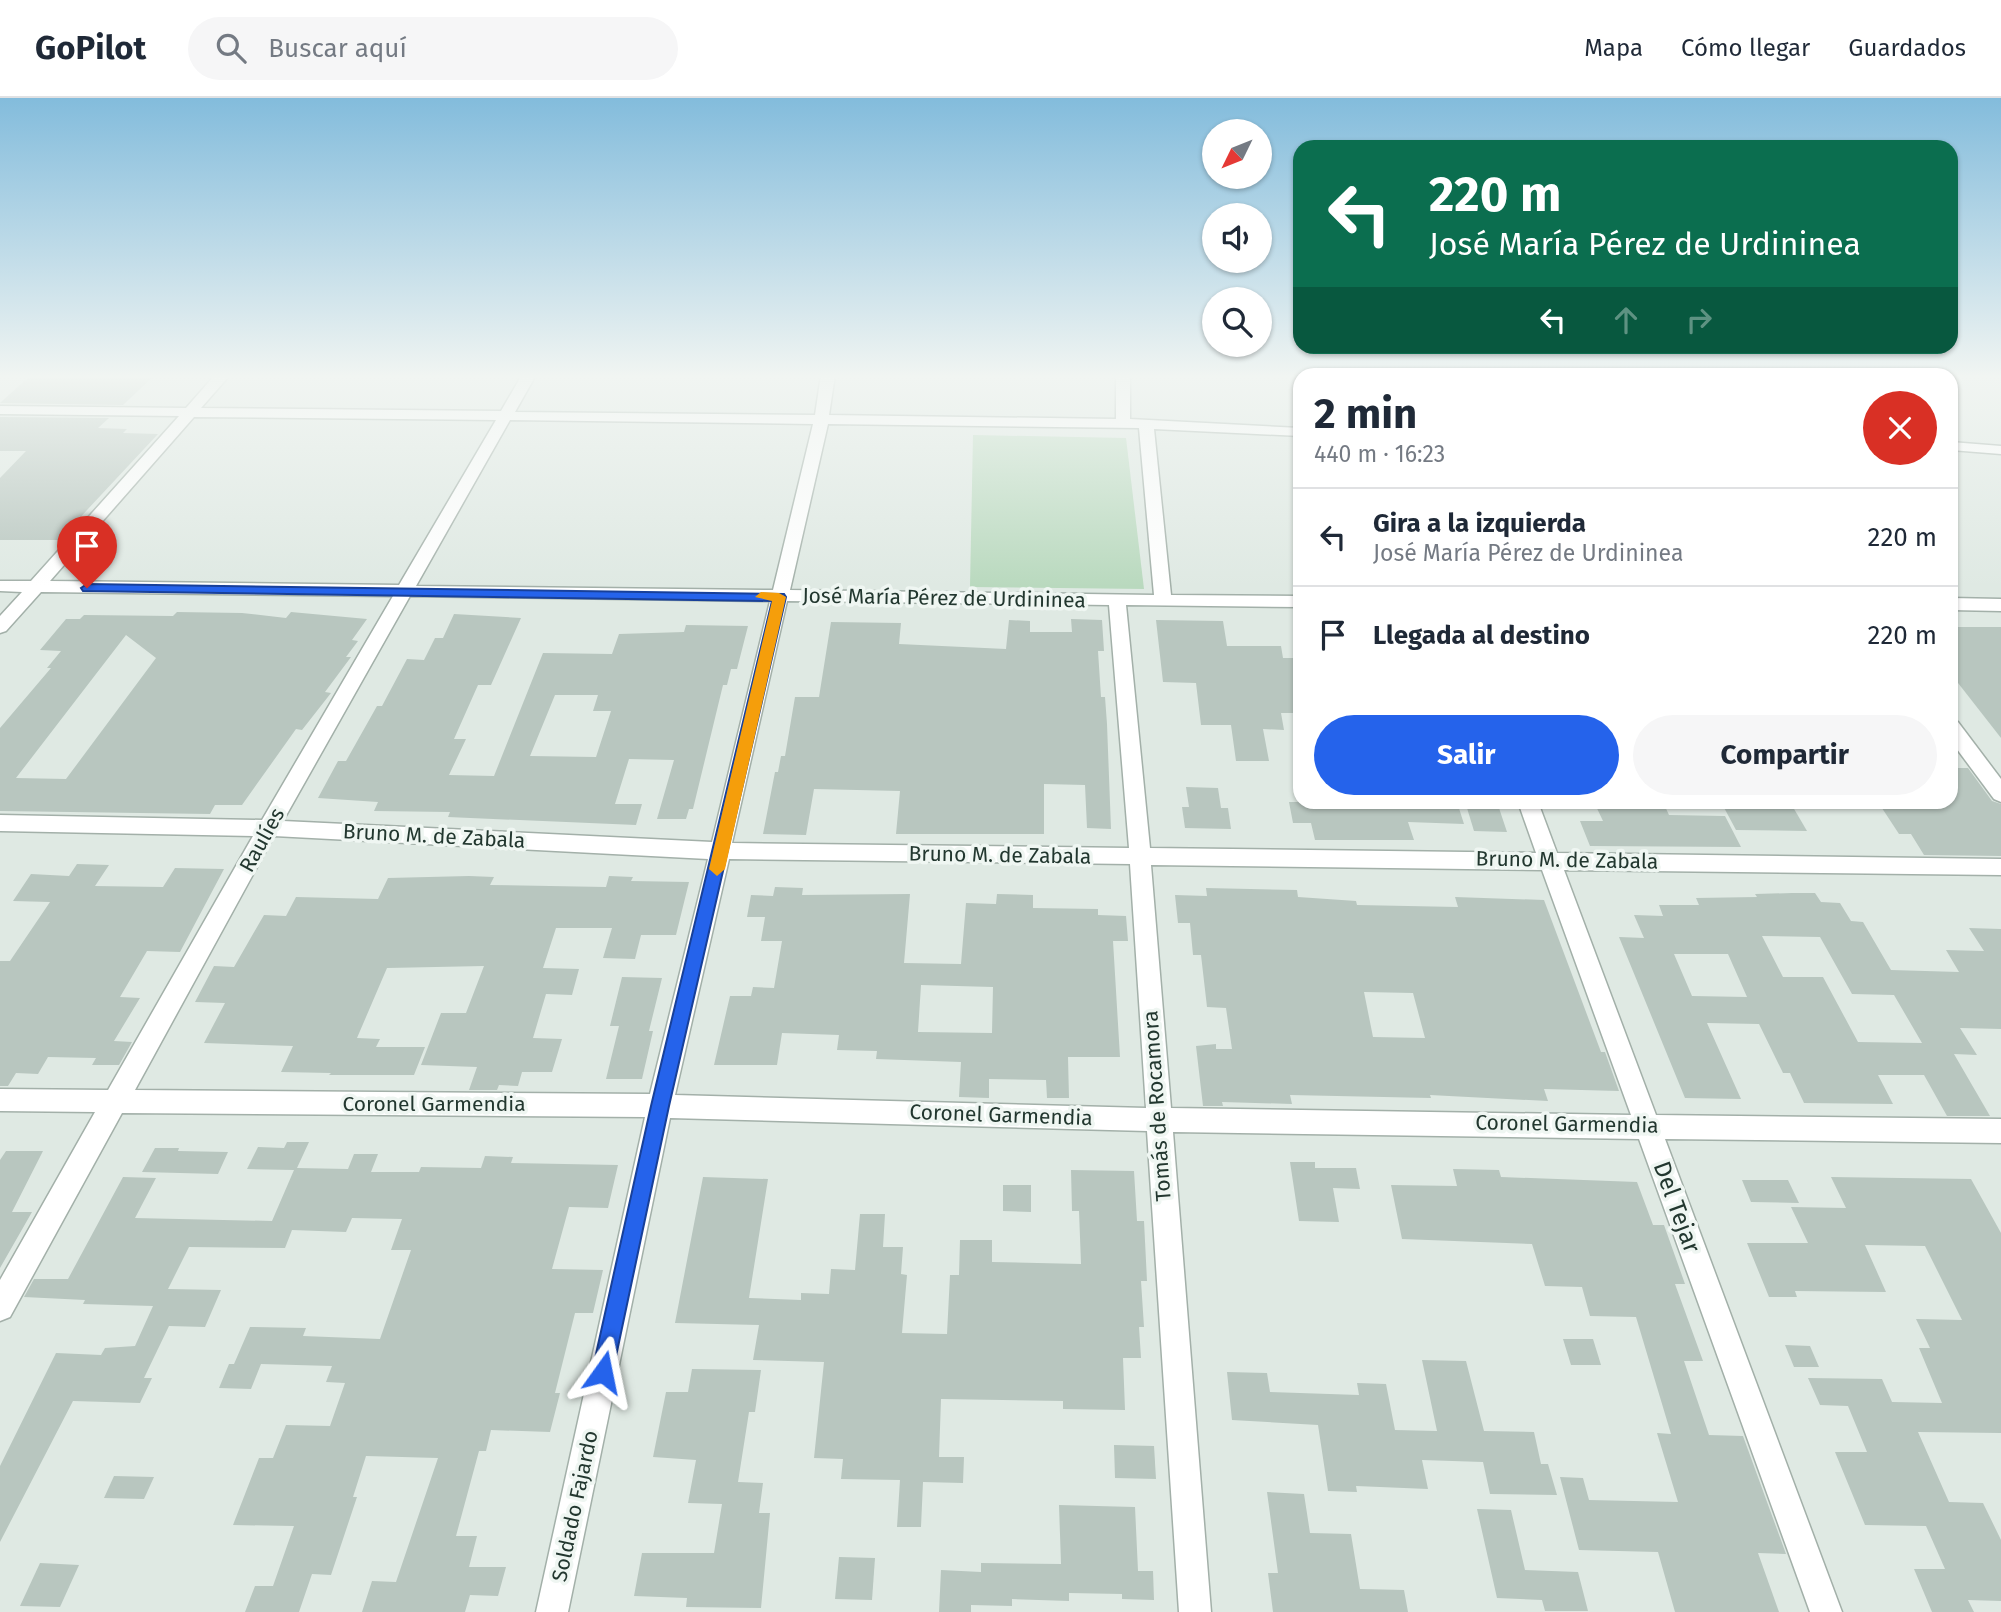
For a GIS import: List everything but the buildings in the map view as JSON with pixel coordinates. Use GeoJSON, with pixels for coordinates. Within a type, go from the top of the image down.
{"type":"FeatureCollection","features":[{"type":"Feature","properties":{"kind":"street"},"geometry":{"type":"LineString","coordinates":[[0,627],[159,446]]}},
{"type":"Feature","properties":{"kind":"street","name":"Raulíes"},"geometry":{"type":"LineString","coordinates":[[0,1307],[268,828],[487,446]]}},
{"type":"Feature","properties":{"kind":"street","name":"Soldado Fajardo"},"geometry":{"type":"LineString","coordinates":[[552,1612],[660,1106],[815,446]]}},
{"type":"Feature","properties":{"kind":"street"},"geometry":{"type":"LineString","coordinates":[[1148,446],[1163,600]]}},
{"type":"Feature","properties":{"kind":"street"},"geometry":{"type":"LineString","coordinates":[[1958,447],[2001,450]]}},
{"type":"Feature","properties":{"kind":"street","name":"José María Pérez de Urdininea"},"geometry":{"type":"LineString","coordinates":[[0,586],[1293,602]]}},
{"type":"Feature","properties":{"kind":"street","name":"Tomás de Rocamora"},"geometry":{"type":"LineString","coordinates":[[1117,600],[1140,858],[1195,1612]]}},
{"type":"Feature","properties":{"kind":"street"},"geometry":{"type":"LineString","coordinates":[[1958,604],[2001,605]]}},
{"type":"Feature","properties":{"kind":"street"},"geometry":{"type":"LineString","coordinates":[[1958,736],[2001,794]]}},
{"type":"Feature","properties":{"kind":"street","name":"Del Tejar"},"geometry":{"type":"LineString","coordinates":[[1530,809],[1826,1612]]}},
{"type":"Feature","properties":{"kind":"street","name":"Bruno M. de Zabala"},"geometry":{"type":"LineString","coordinates":[[0,823],[268,828],[721,851],[1140,858],[1548,859],[2001,867]]}},
{"type":"Feature","properties":{"kind":"street","name":"Coronel Garmendia"},"geometry":{"type":"LineString","coordinates":[[0,1100],[660,1106],[1158,1119],[2001,1130]]}},
{"type":"Feature","properties":{"kind":"green space"},"geometry":{"type":"Polygon","coordinates":[[[973,446],[1127,446],[1144,589],[970,587],[973,446]]]}},
{"type":"Feature","properties":{"kind":"slow traffic"},"geometry":{"type":"LineString","coordinates":[[717,869],[779,597],[761,597]]}},
{"type":"Feature","properties":{"kind":"route"},"geometry":{"type":"LineString","coordinates":[[87,588],[779,597],[660,1106],[603,1372]]}}]}
